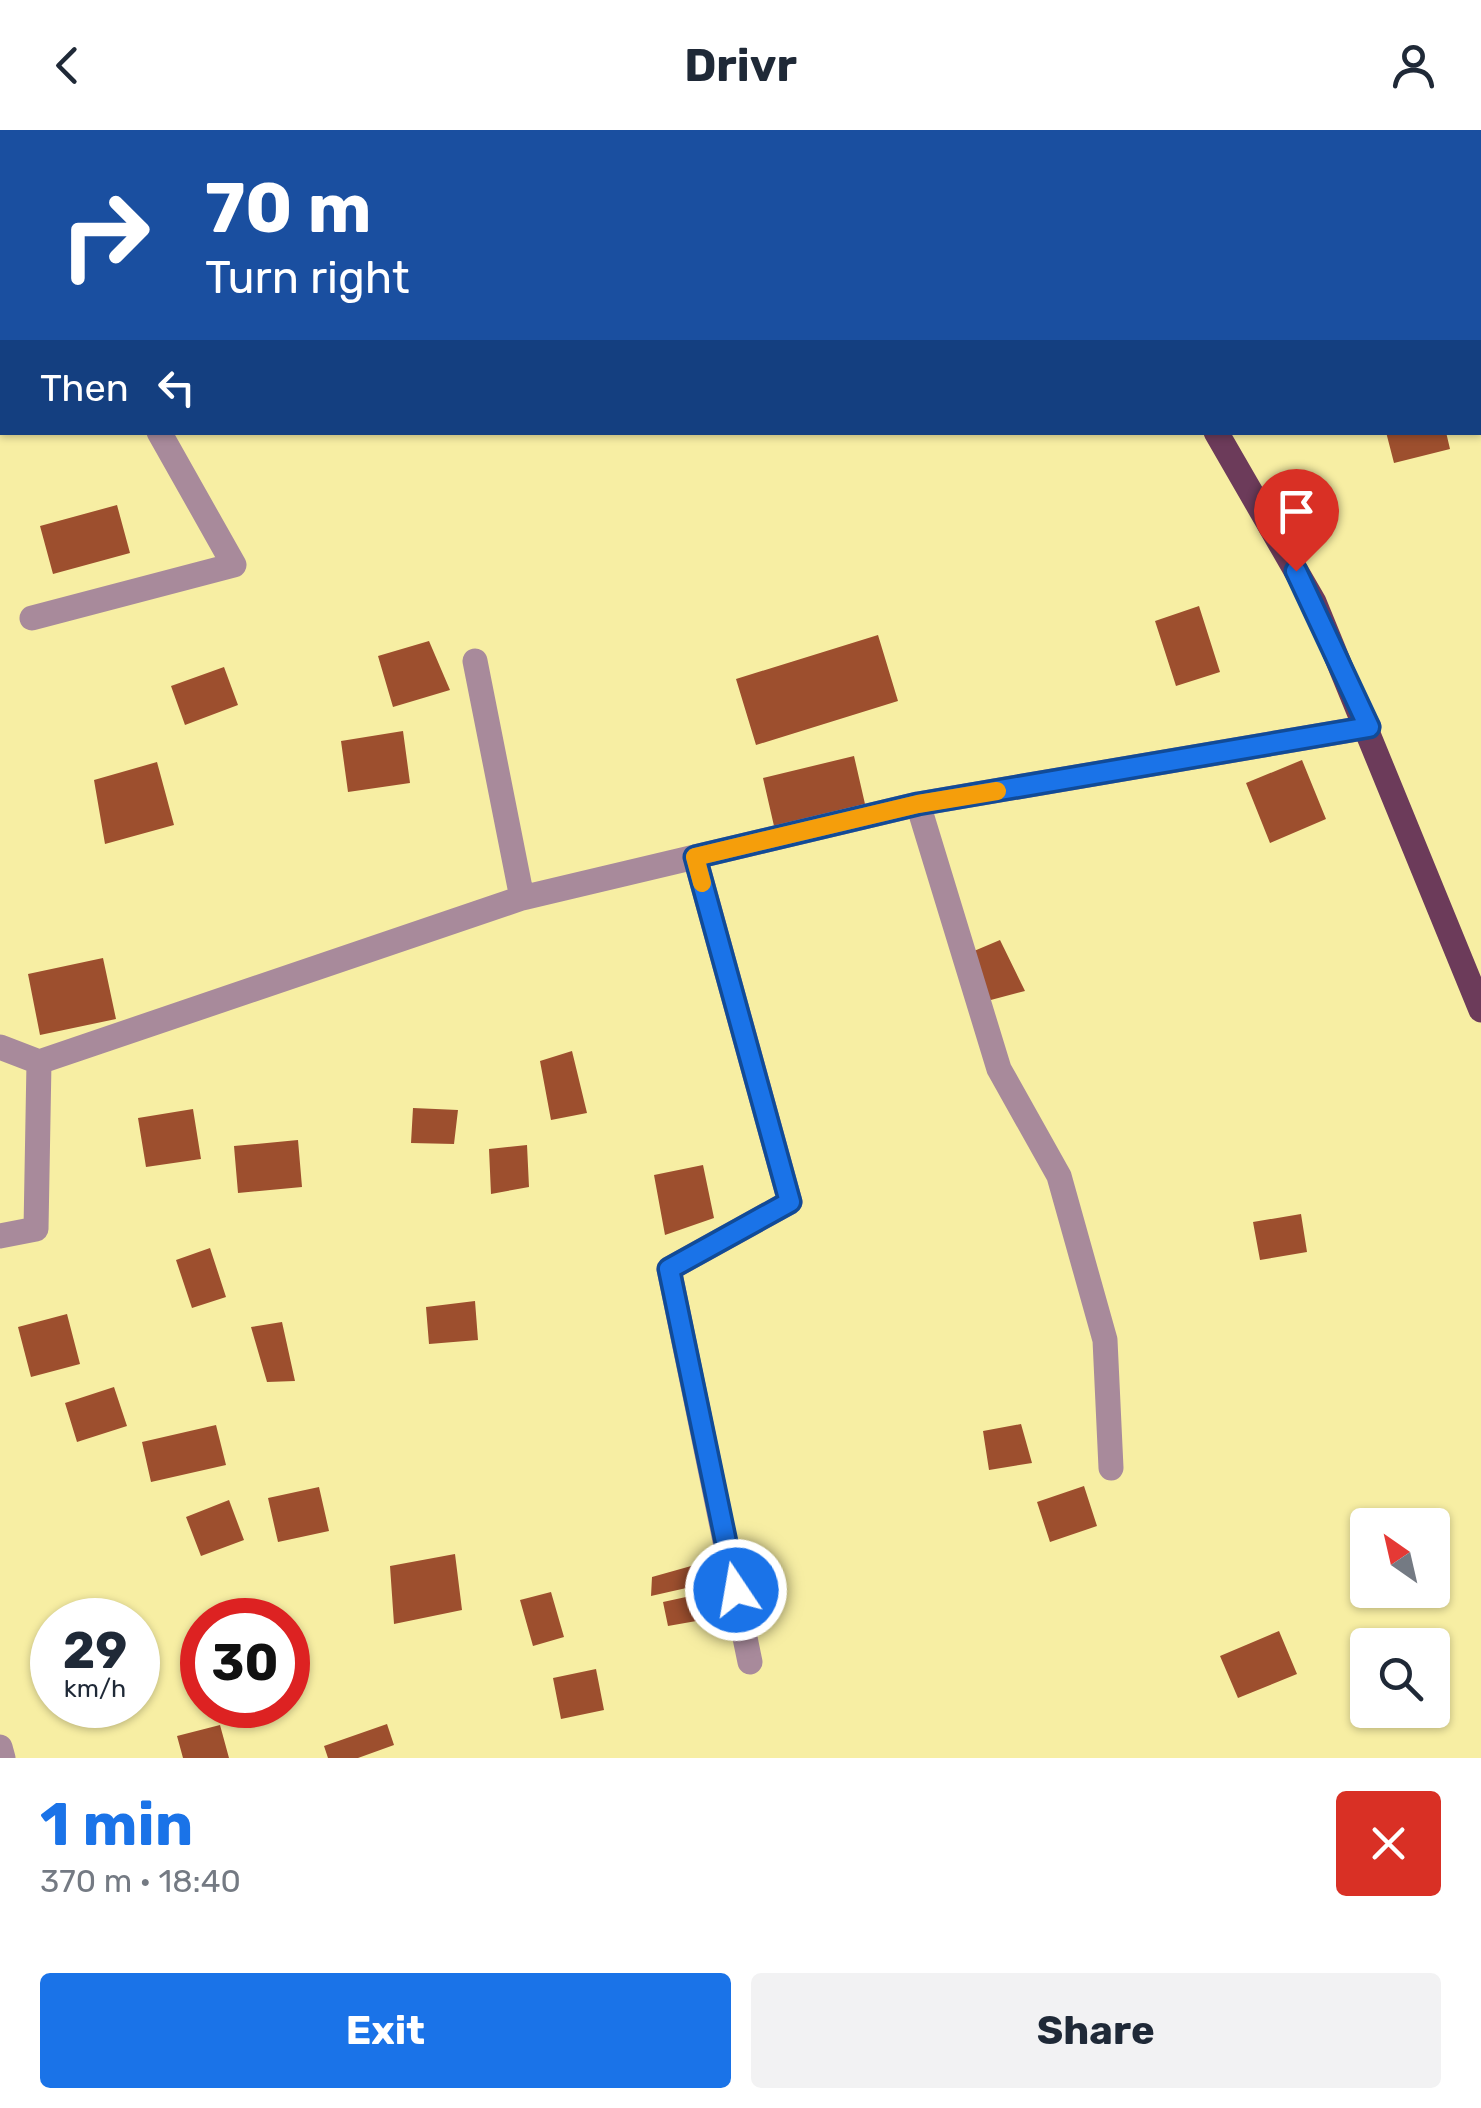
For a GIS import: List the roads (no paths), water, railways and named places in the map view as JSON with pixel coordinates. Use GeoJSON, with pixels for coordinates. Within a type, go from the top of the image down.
{"type":"FeatureCollection","features":[{"type":"Feature","properties":{"kind":"main road"},"geometry":{"type":"LineString","coordinates":[[1218,435],[1314,602],[1473,973],[1481,1010]]}},
{"type":"Feature","properties":{"kind":"street"},"geometry":{"type":"LineString","coordinates":[[32,618],[234,564],[161,435]]}},
{"type":"Feature","properties":{"kind":"street"},"geometry":{"type":"LineString","coordinates":[[475,661],[522,898]]}},
{"type":"Feature","properties":{"kind":"street"},"geometry":{"type":"LineString","coordinates":[[0,1047],[39,1062],[522,898],[918,804],[1369,727]]}},
{"type":"Feature","properties":{"kind":"street"},"geometry":{"type":"LineString","coordinates":[[918,804],[999,1069],[1059,1176],[1105,1340],[1112,1468]]}},
{"type":"Feature","properties":{"kind":"street"},"geometry":{"type":"LineString","coordinates":[[695,857],[790,1202],[669,1269],[750,1662]]}},
{"type":"Feature","properties":{"kind":"street"},"geometry":{"type":"LineString","coordinates":[[0,1236],[36,1228],[39,1062]]}},
{"type":"Feature","properties":{"kind":"street"},"geometry":{"type":"LineString","coordinates":[[0,1747],[3,1758]]}}]}
